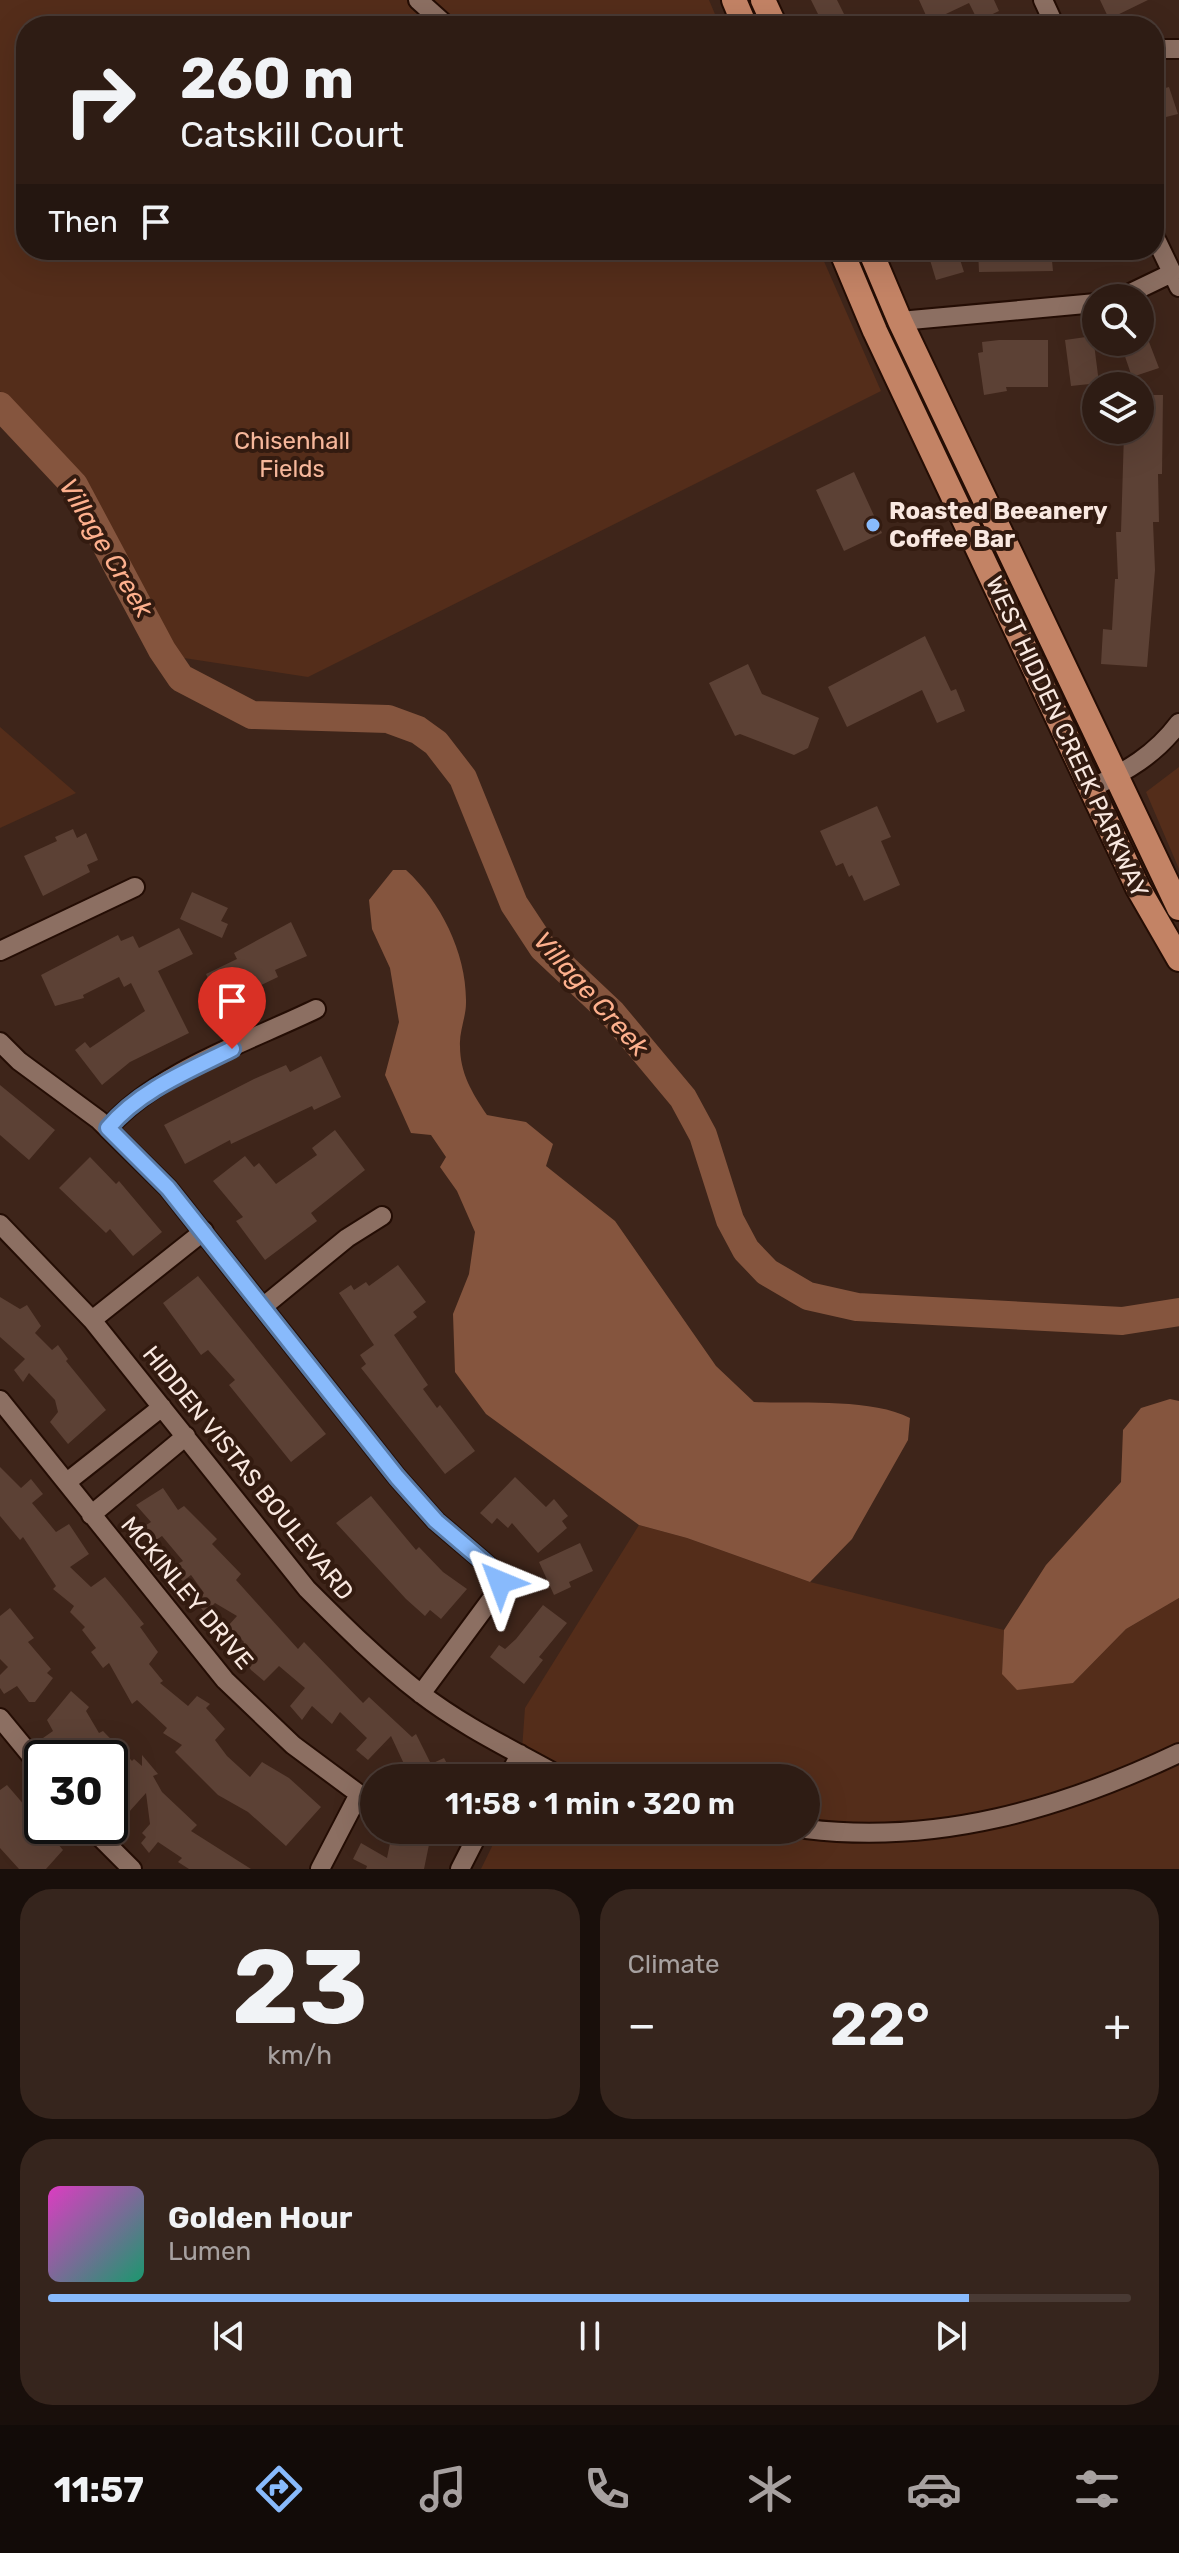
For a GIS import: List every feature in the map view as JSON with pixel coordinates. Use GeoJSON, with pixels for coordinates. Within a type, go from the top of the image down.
{"type":"FeatureCollection","features":[{"type":"Feature","properties":{"kind":"main road"},"geometry":{"type":"LineString","coordinates":[[748,16],[768,12]]}},
{"type":"Feature","properties":{"kind":"main road","name":"WEST HIDDEN CREEK PARKWAY"},"geometry":{"type":"LineString","coordinates":[[845,260],[875,331],[1138,888],[1179,959]]}},
{"type":"Feature","properties":{"kind":"main road","name":"WEST HIDDEN CREEK PARKWAY"},"geometry":{"type":"LineString","coordinates":[[874,260],[900,321],[1179,908]]}},
{"type":"Feature","properties":{"kind":"street"},"geometry":{"type":"LineString","coordinates":[[418,0],[436,16]]}},
{"type":"Feature","properties":{"kind":"street"},"geometry":{"type":"LineString","coordinates":[[1154,287],[1176,280],[1164,255]]}},
{"type":"Feature","properties":{"kind":"street"},"geometry":{"type":"LineString","coordinates":[[900,321],[1082,304]]}},
{"type":"Feature","properties":{"kind":"street"},"geometry":{"type":"LineString","coordinates":[[1091,788],[1116,776],[1163,744],[1179,723]]}},
{"type":"Feature","properties":{"kind":"street"},"geometry":{"type":"LineString","coordinates":[[0,951],[135,887]]}},
{"type":"Feature","properties":{"kind":"street"},"geometry":{"type":"LineString","coordinates":[[108,1128],[123,1110],[162,1084],[316,1009]]}},
{"type":"Feature","properties":{"kind":"street"},"geometry":{"type":"LineString","coordinates":[[0,1042],[108,1128],[168,1188],[397,1477],[436,1521],[491,1568],[500,1582],[495,1594],[421,1694]]}},
{"type":"Feature","properties":{"kind":"street"},"geometry":{"type":"LineString","coordinates":[[264,1306],[347,1238],[382,1216]]}},
{"type":"Feature","properties":{"kind":"street","name":"HIDDEN VISTAS BOULEVARD"},"geometry":{"type":"LineString","coordinates":[[0,1224],[92,1320],[307,1589],[421,1694],[464,1723],[538,1764]]}},
{"type":"Feature","properties":{"kind":"street"},"geometry":{"type":"LineString","coordinates":[[92,1320],[204,1231]]}},
{"type":"Feature","properties":{"kind":"street","name":"MCKINLEY DRIVE"},"geometry":{"type":"LineString","coordinates":[[0,1400],[225,1680],[293,1745],[359,1794],[320,1869]]}},
{"type":"Feature","properties":{"kind":"street"},"geometry":{"type":"LineString","coordinates":[[67,1482],[162,1407]]}},
{"type":"Feature","properties":{"kind":"street"},"geometry":{"type":"LineString","coordinates":[[91,1515],[186,1436]]}},
{"type":"Feature","properties":{"kind":"street"},"geometry":{"type":"LineString","coordinates":[[0,1718],[24,1747]]}},
{"type":"Feature","properties":{"kind":"street"},"geometry":{"type":"LineString","coordinates":[[820,1831],[924,1833],[1069,1801],[1179,1753]]}},
{"type":"Feature","properties":{"kind":"street"},"geometry":{"type":"LineString","coordinates":[[515,1764],[520,1754]]}},
{"type":"Feature","properties":{"kind":"street"},"geometry":{"type":"LineString","coordinates":[[107,1844],[132,1869]]}},
{"type":"Feature","properties":{"kind":"street"},"geometry":{"type":"LineString","coordinates":[[460,1869],[473,1844]]}},
{"type":"Feature","properties":{"kind":"green space","name":"Chisenhall Fields"},"geometry":{"type":"Polygon","coordinates":[[[0,0],[709,0],[716,16],[16,16],[16,260],[823,260],[881,391],[308,677],[171,656],[79,499],[0,391],[0,0]]]}},
{"type":"Feature","properties":{"kind":"green space"},"geometry":{"type":"Polygon","coordinates":[[[0,727],[76,793],[0,828],[0,727]]]}},
{"type":"Feature","properties":{"kind":"green space"},"geometry":{"type":"Polygon","coordinates":[[[1179,767],[1179,869],[1146,792],[1179,767]]]}},
{"type":"Feature","properties":{"kind":"green space"},"geometry":{"type":"Polygon","coordinates":[[[639,1525],[687,1538],[810,1582],[1004,1630],[1002,1674],[1073,1683],[1126,1629],[1179,1598],[1179,1869],[481,1869],[493,1844],[820,1844],[820,1764],[521,1764],[525,1708],[639,1525]]]}},
{"type":"Feature","properties":{"kind":"shaded area"},"geometry":{"type":"Polygon","coordinates":[[[393,870],[406,870],[419,883],[441,913],[457,948],[466,1003],[461,1035],[462,1065],[487,1115],[526,1122],[553,1144],[546,1166],[615,1221],[716,1366],[754,1402],[876,1407],[910,1418],[908,1440],[852,1539],[810,1582],[687,1538],[639,1525],[486,1414],[455,1372],[453,1314],[469,1274],[475,1232],[457,1191],[440,1167],[446,1157],[431,1135],[411,1133],[385,1075],[399,1022],[390,968],[372,929],[369,900],[393,870]]]}},
{"type":"Feature","properties":{"kind":"shaded area"},"geometry":{"type":"Polygon","coordinates":[[[1170,1399],[1179,1401],[1179,1598],[1126,1629],[1073,1683],[1017,1690],[1002,1674],[1004,1630],[1046,1565],[1121,1482],[1123,1430],[1141,1408],[1170,1399]]]}},
{"type":"Feature","properties":{"kind":"building"},"geometry":{"type":"Polygon","coordinates":[[[811,0],[837,0],[845,16],[819,16],[811,0]]]}},
{"type":"Feature","properties":{"kind":"building"},"geometry":{"type":"Polygon","coordinates":[[[919,0],[994,0],[999,11],[988,16],[976,16],[969,3],[942,16],[926,16],[919,0]]]}},
{"type":"Feature","properties":{"kind":"building"},"geometry":{"type":"Polygon","coordinates":[[[1100,0],[1148,0],[1115,16],[1108,16],[1100,0]]]}},
{"type":"Feature","properties":{"kind":"building"},"geometry":{"type":"Polygon","coordinates":[[[1169,87],[1178,114],[1164,118],[1164,88],[1169,87]]]}},
{"type":"Feature","properties":{"kind":"building"},"geometry":{"type":"Polygon","coordinates":[[[930,260],[960,260],[964,272],[936,280],[930,260]]]}},
{"type":"Feature","properties":{"kind":"building"},"geometry":{"type":"Polygon","coordinates":[[[978,260],[1052,260],[1053,271],[979,272],[978,260]]]}},
{"type":"Feature","properties":{"kind":"building"},"geometry":{"type":"Polygon","coordinates":[[[1082,338],[1082,356],[1096,356],[1098,372],[1082,372],[1082,385],[1071,386],[1065,340],[1082,338]]]}},
{"type":"Feature","properties":{"kind":"building"},"geometry":{"type":"Polygon","coordinates":[[[1048,340],[1048,387],[1006,387],[1007,391],[984,395],[978,353],[983,352],[982,342],[1048,340]]]}},
{"type":"Feature","properties":{"kind":"building"},"geometry":{"type":"Polygon","coordinates":[[[1154,355],[1159,368],[1130,372],[1125,356],[1154,355]]]}},
{"type":"Feature","properties":{"kind":"building"},"geometry":{"type":"Polygon","coordinates":[[[1154,395],[1163,395],[1162,474],[1158,474],[1159,522],[1153,522],[1155,570],[1147,667],[1101,664],[1103,629],[1112,630],[1115,579],[1118,579],[1116,532],[1121,532],[1124,444],[1154,444],[1154,395]]]}},
{"type":"Feature","properties":{"kind":"building"},"geometry":{"type":"Polygon","coordinates":[[[854,472],[882,533],[844,551],[816,490],[854,472]]]}},
{"type":"Feature","properties":{"kind":"building"},"geometry":{"type":"Polygon","coordinates":[[[925,636],[951,691],[956,689],[965,711],[937,723],[922,690],[847,727],[828,687],[925,636]]]}},
{"type":"Feature","properties":{"kind":"building"},"geometry":{"type":"Polygon","coordinates":[[[748,664],[762,694],[819,718],[808,748],[794,755],[740,734],[735,736],[709,683],[748,664]]]}},
{"type":"Feature","properties":{"kind":"building"},"geometry":{"type":"Polygon","coordinates":[[[877,806],[891,837],[881,841],[900,885],[864,901],[843,863],[836,866],[820,831],[877,806]]]}},
{"type":"Feature","properties":{"kind":"building"},"geometry":{"type":"Polygon","coordinates":[[[73,829],[77,838],[86,833],[98,860],[87,865],[90,872],[43,896],[24,856],[57,841],[55,837],[73,829]]]}},
{"type":"Feature","properties":{"kind":"building"},"geometry":{"type":"Polygon","coordinates":[[[192,892],[228,908],[221,921],[228,924],[222,938],[180,919],[192,892]]]}},
{"type":"Feature","properties":{"kind":"building"},"geometry":{"type":"Polygon","coordinates":[[[291,922],[307,956],[275,970],[278,977],[247,992],[252,1002],[225,1015],[206,974],[237,959],[234,953],[291,922]]]}},
{"type":"Feature","properties":{"kind":"building"},"geometry":{"type":"Polygon","coordinates":[[[179,928],[193,954],[158,971],[189,1033],[130,1062],[102,1085],[75,1050],[85,1042],[90,1048],[145,1011],[131,983],[124,987],[119,977],[83,995],[84,998],[55,1006],[41,975],[118,935],[121,941],[133,936],[139,948],[179,928]]]}},
{"type":"Feature","properties":{"kind":"building"},"geometry":{"type":"Polygon","coordinates":[[[321,1056],[341,1097],[314,1110],[312,1106],[231,1144],[230,1140],[185,1164],[164,1125],[254,1079],[286,1065],[290,1072],[321,1056]]]}},
{"type":"Feature","properties":{"kind":"building"},"geometry":{"type":"Polygon","coordinates":[[[0,1085],[55,1130],[29,1160],[0,1135],[0,1085]]]}},
{"type":"Feature","properties":{"kind":"building"},"geometry":{"type":"Polygon","coordinates":[[[335,1130],[365,1170],[311,1213],[317,1221],[265,1260],[236,1221],[243,1217],[213,1181],[245,1156],[254,1167],[259,1163],[276,1184],[317,1155],[312,1148],[335,1130]]]}},
{"type":"Feature","properties":{"kind":"building"},"geometry":{"type":"Polygon","coordinates":[[[90,1157],[116,1184],[119,1181],[162,1232],[133,1256],[110,1229],[106,1233],[59,1188],[90,1157]]]}},
{"type":"Feature","properties":{"kind":"building"},"geometry":{"type":"Polygon","coordinates":[[[398,1265],[426,1302],[413,1312],[417,1317],[394,1335],[428,1385],[423,1389],[437,1408],[440,1405],[475,1451],[445,1474],[361,1368],[366,1364],[360,1355],[374,1345],[339,1293],[351,1285],[354,1290],[366,1282],[369,1286],[398,1265]]]}},
{"type":"Feature","properties":{"kind":"building"},"geometry":{"type":"Polygon","coordinates":[[[198,1276],[326,1434],[291,1462],[229,1385],[235,1380],[208,1350],[201,1355],[163,1303],[198,1276]]]}},
{"type":"Feature","properties":{"kind":"building"},"geometry":{"type":"Polygon","coordinates":[[[0,1297],[20,1309],[27,1305],[41,1326],[35,1333],[52,1350],[58,1345],[68,1359],[66,1361],[106,1410],[68,1444],[50,1422],[58,1412],[55,1400],[29,1373],[23,1382],[14,1370],[25,1359],[0,1337],[0,1297]]]}},
{"type":"Feature","properties":{"kind":"building"},"geometry":{"type":"Polygon","coordinates":[[[0,1467],[21,1488],[31,1479],[43,1494],[32,1503],[56,1532],[69,1524],[89,1554],[70,1567],[91,1587],[105,1577],[123,1598],[144,1624],[140,1627],[158,1652],[149,1664],[163,1681],[160,1683],[188,1706],[197,1696],[210,1704],[206,1708],[225,1729],[215,1740],[227,1756],[250,1777],[262,1762],[289,1778],[321,1807],[286,1846],[248,1812],[218,1795],[175,1752],[182,1745],[163,1733],[167,1728],[137,1700],[132,1704],[109,1663],[103,1668],[91,1652],[96,1648],[82,1630],[85,1627],[70,1612],[74,1606],[53,1589],[56,1586],[23,1537],[20,1540],[0,1516],[0,1467]]]}},
{"type":"Feature","properties":{"kind":"building"},"geometry":{"type":"Polygon","coordinates":[[[515,1477],[546,1507],[554,1499],[568,1516],[562,1521],[567,1528],[538,1553],[512,1523],[508,1528],[497,1518],[492,1524],[480,1513],[515,1477]]]}},
{"type":"Feature","properties":{"kind":"building"},"geometry":{"type":"Polygon","coordinates":[[[163,1488],[178,1510],[184,1506],[217,1539],[212,1544],[241,1574],[236,1580],[298,1649],[304,1642],[363,1703],[369,1697],[412,1737],[416,1734],[431,1764],[404,1764],[391,1736],[368,1760],[356,1750],[367,1738],[340,1712],[332,1724],[312,1706],[302,1720],[290,1706],[305,1688],[279,1666],[264,1681],[251,1670],[238,1651],[244,1642],[228,1626],[237,1616],[215,1603],[205,1613],[197,1603],[204,1593],[191,1575],[183,1581],[168,1569],[183,1561],[162,1536],[153,1542],[143,1527],[151,1522],[136,1505],[163,1488]]]}},
{"type":"Feature","properties":{"kind":"building"},"geometry":{"type":"Polygon","coordinates":[[[371,1496],[416,1550],[419,1547],[443,1572],[467,1589],[441,1619],[430,1610],[425,1616],[406,1599],[336,1523],[371,1496]]]}},
{"type":"Feature","properties":{"kind":"building"},"geometry":{"type":"Polygon","coordinates":[[[580,1543],[593,1571],[569,1582],[571,1587],[554,1595],[539,1562],[580,1543]]]}},
{"type":"Feature","properties":{"kind":"building"},"geometry":{"type":"Polygon","coordinates":[[[543,1605],[567,1623],[539,1657],[543,1660],[524,1684],[490,1657],[499,1645],[505,1649],[516,1639],[543,1605]]]}},
{"type":"Feature","properties":{"kind":"building"},"geometry":{"type":"Polygon","coordinates":[[[10,1608],[34,1638],[28,1642],[51,1669],[47,1673],[53,1678],[35,1702],[29,1702],[17,1686],[4,1694],[0,1688],[0,1675],[8,1667],[0,1659],[0,1616],[10,1608]]]}},
{"type":"Feature","properties":{"kind":"building"},"geometry":{"type":"Polygon","coordinates":[[[71,1691],[89,1707],[86,1711],[99,1733],[103,1731],[112,1740],[45,1740],[43,1738],[53,1731],[47,1720],[71,1691]]]}},
{"type":"Feature","properties":{"kind":"building"},"geometry":{"type":"Polygon","coordinates":[[[142,1755],[158,1774],[153,1776],[162,1792],[197,1825],[191,1831],[251,1869],[189,1869],[178,1862],[182,1858],[158,1842],[149,1853],[141,1843],[146,1837],[142,1833],[150,1824],[146,1793],[128,1813],[128,1757],[142,1766],[142,1755]]]}},
{"type":"Feature","properties":{"kind":"building"},"geometry":{"type":"Polygon","coordinates":[[[444,1758],[447,1764],[431,1764],[444,1758]]]}},
{"type":"Feature","properties":{"kind":"building"},"geometry":{"type":"Polygon","coordinates":[[[7,1785],[24,1805],[24,1844],[58,1844],[63,1850],[46,1869],[19,1869],[0,1848],[0,1790],[7,1785]]]}},
{"type":"Feature","properties":{"kind":"building"},"geometry":{"type":"Polygon","coordinates":[[[360,1844],[387,1858],[390,1844],[429,1844],[424,1869],[366,1869],[367,1866],[353,1859],[360,1844]]]}},
{"type":"Feature","properties":{"kind":"waterway","name":"Village Creek"},"geometry":{"type":"LineString","coordinates":[[0,406],[74,485],[162,650],[181,678],[252,715],[388,719],[418,730],[436,743],[463,778],[514,904],[543,948],[612,1013],[683,1098],[703,1135],[730,1220],[746,1250],[767,1272],[808,1296],[857,1307],[1122,1321],[1179,1312]]}},
{"type":"Feature","properties":{"kind":"place","name":"Roasted Beeanery Coffee Bar"},"geometry":{"type":"Point","coordinates":[873,525]}},
{"type":"Feature","properties":{"kind":"route"},"geometry":{"type":"LineString","coordinates":[[232,1049],[150,1092],[123,1110],[108,1128],[168,1188],[397,1477],[436,1521],[491,1568],[500,1582]]}}]}
